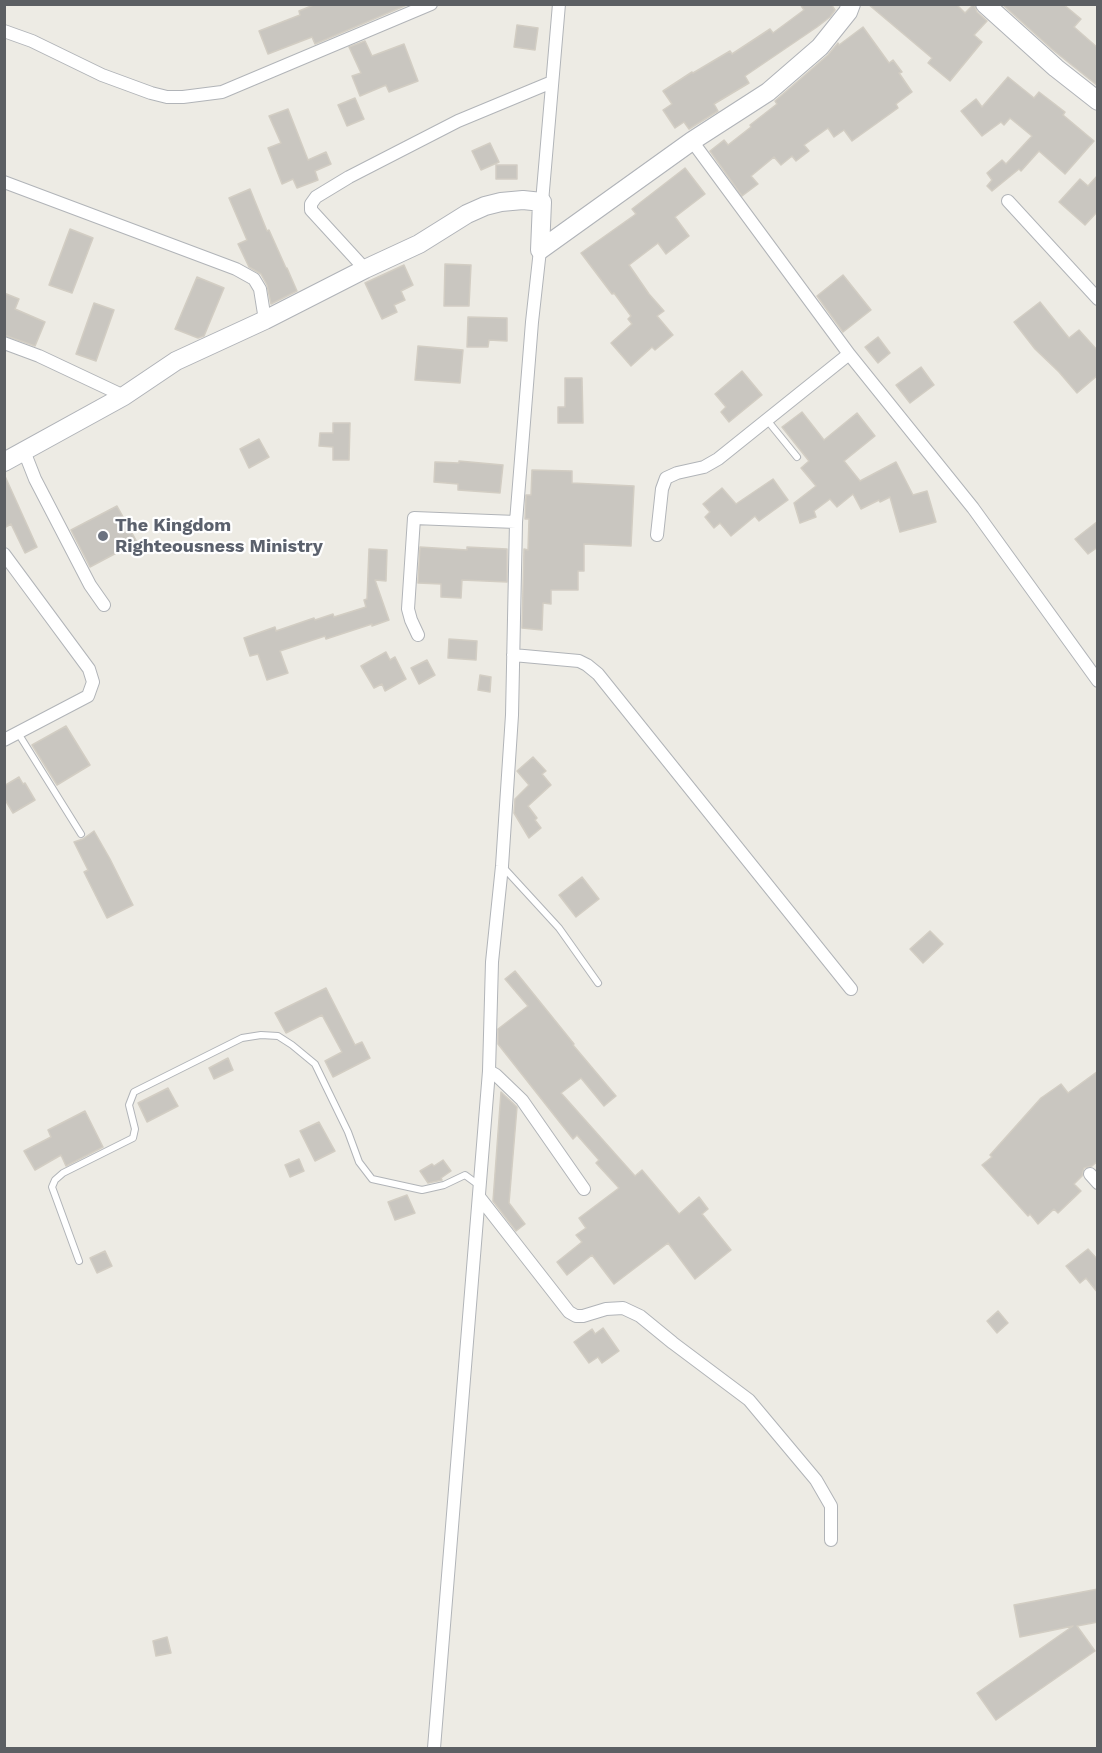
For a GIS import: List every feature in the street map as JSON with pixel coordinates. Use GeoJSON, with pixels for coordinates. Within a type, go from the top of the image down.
{"type":"FeatureCollection","features":[{"type":"Feature","properties":{"kind":"street"},"geometry":{"type":"LineString","coordinates":[[4,31],[32,41],[102,75],[151,93],[167,97],[183,97],[222,92],[431,4]]}},
{"type":"Feature","properties":{"kind":"street"},"geometry":{"type":"LineString","coordinates":[[434,1749],[489,1071],[492,962],[502,866],[512,715],[516,522],[559,4]]}},
{"type":"Feature","properties":{"kind":"street"},"geometry":{"type":"LineString","coordinates":[[540,250],[692,141],[768,92],[820,47],[848,12],[851,4]]}},
{"type":"Feature","properties":{"kind":"street"},"geometry":{"type":"LineString","coordinates":[[984,4],[1056,68],[1098,101]]}},
{"type":"Feature","properties":{"kind":"street"},"geometry":{"type":"LineString","coordinates":[[365,269],[312,210],[311,204],[316,197],[349,177],[458,121],[552,82]]}},
{"type":"Feature","properties":{"kind":"street"},"geometry":{"type":"LineString","coordinates":[[692,141],[849,354],[973,508],[1098,681]]}},
{"type":"Feature","properties":{"kind":"street"},"geometry":{"type":"LineString","coordinates":[[4,182],[236,269],[254,279],[260,289],[265,320]]}},
{"type":"Feature","properties":{"kind":"street"},"geometry":{"type":"LineString","coordinates":[[4,462],[124,396],[176,361],[419,244],[467,214],[501,202],[523,200],[542,202]]}},
{"type":"Feature","properties":{"kind":"street"},"geometry":{"type":"LineString","coordinates":[[1008,201],[1098,299]]}},
{"type":"Feature","properties":{"kind":"street"},"geometry":{"type":"LineString","coordinates":[[4,343],[39,356],[124,396]]}},
{"type":"Feature","properties":{"kind":"street"},"geometry":{"type":"LineString","coordinates":[[657,535],[662,489],[666,478],[704,467],[718,459],[849,354]]}},
{"type":"Feature","properties":{"kind":"street"},"geometry":{"type":"LineString","coordinates":[[24,451],[35,479],[90,585],[104,605]]}},
{"type":"Feature","properties":{"kind":"street"},"geometry":{"type":"LineString","coordinates":[[418,635],[411,620],[408,603],[414,518],[516,522]]}},
{"type":"Feature","properties":{"kind":"street"},"geometry":{"type":"LineString","coordinates":[[4,554],[89,669],[93,682],[88,696],[4,740]]}},
{"type":"Feature","properties":{"kind":"street"},"geometry":{"type":"LineString","coordinates":[[513,655],[579,661],[587,664],[598,674],[851,989]]}},
{"type":"Feature","properties":{"kind":"street"},"geometry":{"type":"LineString","coordinates":[[489,1071],[522,1100],[584,1189]]}},
{"type":"Feature","properties":{"kind":"street"},"geometry":{"type":"LineString","coordinates":[[480,1192],[569,1312],[576,1316],[583,1316],[606,1309],[623,1308],[640,1316],[749,1400],[816,1480],[831,1506],[831,1540]]}},
{"type":"Feature","properties":{"kind":"lane"},"geometry":{"type":"LineString","coordinates":[[767,420],[797,457]]}},
{"type":"Feature","properties":{"kind":"lane"},"geometry":{"type":"LineString","coordinates":[[18,733],[81,834]]}},
{"type":"Feature","properties":{"kind":"lane"},"geometry":{"type":"LineString","coordinates":[[502,866],[559,928],[598,983]]}},
{"type":"Feature","properties":{"kind":"lane"},"geometry":{"type":"LineString","coordinates":[[79,1261],[52,1187],[55,1180],[63,1173],[133,1138],[135,1129],[129,1105],[134,1092],[242,1038],[261,1035],[278,1036],[315,1064],[348,1131],[359,1162],[372,1179],[422,1190],[444,1185],[465,1175],[480,1192]]}},
{"type":"Feature","properties":{"kind":"building"},"geometry":{"type":"Polygon","coordinates":[[[316,4],[409,4],[315,44],[312,37],[268,54],[259,31],[300,15],[299,11],[316,4]]]}},
{"type":"Feature","properties":{"kind":"building"},"geometry":{"type":"Polygon","coordinates":[[[800,4],[831,4],[835,10],[817,27],[745,76],[749,83],[714,104],[718,111],[689,129],[684,122],[675,128],[663,110],[672,104],[663,91],[730,51],[732,54],[770,29],[773,33],[804,10],[800,4]]]}},
{"type":"Feature","properties":{"kind":"building"},"geometry":{"type":"Polygon","coordinates":[[[868,4],[956,4],[965,13],[974,4],[977,12],[987,21],[974,35],[982,42],[950,81],[928,63],[932,58],[868,4]]]}},
{"type":"Feature","properties":{"kind":"building"},"geometry":{"type":"Polygon","coordinates":[[[1002,4],[1063,4],[1081,19],[1074,27],[1098,48],[1098,86],[1053,50],[1002,4]]]}},
{"type":"Feature","properties":{"kind":"building"},"geometry":{"type":"Polygon","coordinates":[[[517,25],[538,28],[535,50],[514,47],[517,25]]]}},
{"type":"Feature","properties":{"kind":"building"},"geometry":{"type":"Polygon","coordinates":[[[863,27],[889,63],[893,60],[912,92],[896,104],[898,108],[852,141],[844,130],[834,137],[828,128],[804,145],[809,151],[796,161],[792,156],[781,165],[774,157],[751,176],[758,184],[742,196],[710,151],[724,140],[728,145],[751,127],[750,125],[777,104],[775,101],[828,55],[838,43],[839,45],[863,27]]]}},
{"type":"Feature","properties":{"kind":"building"},"geometry":{"type":"Polygon","coordinates":[[[365,41],[372,56],[404,44],[418,81],[389,92],[386,85],[360,96],[352,76],[361,73],[349,47],[365,41]]]}},
{"type":"Feature","properties":{"kind":"building"},"geometry":{"type":"Polygon","coordinates":[[[1008,77],[1034,98],[1039,92],[1065,112],[1063,115],[1094,141],[1065,174],[1039,151],[1021,171],[1019,169],[992,191],[987,186],[992,180],[987,173],[1002,160],[1006,164],[1032,136],[1010,118],[1004,125],[1001,122],[982,136],[961,111],[976,99],[982,107],[1008,77]]]}},
{"type":"Feature","properties":{"kind":"building"},"geometry":{"type":"Polygon","coordinates":[[[355,98],[364,119],[347,126],[338,105],[355,98]]]}},
{"type":"Feature","properties":{"kind":"building"},"geometry":{"type":"Polygon","coordinates":[[[288,109],[308,160],[326,152],[331,164],[315,171],[318,180],[297,188],[293,179],[282,184],[268,148],[281,143],[269,116],[288,109]]]}},
{"type":"Feature","properties":{"kind":"building"},"geometry":{"type":"Polygon","coordinates":[[[490,143],[499,162],[481,170],[472,151],[490,143]]]}},
{"type":"Feature","properties":{"kind":"building"},"geometry":{"type":"Polygon","coordinates":[[[496,165],[517,165],[517,179],[496,179],[496,165]]]}},
{"type":"Feature","properties":{"kind":"building"},"geometry":{"type":"Polygon","coordinates":[[[685,168],[705,194],[675,217],[689,236],[666,254],[658,243],[629,265],[664,311],[657,316],[673,335],[655,350],[652,347],[631,366],[611,343],[632,324],[628,319],[631,316],[581,253],[636,214],[632,209],[685,168]]]}},
{"type":"Feature","properties":{"kind":"building"},"geometry":{"type":"Polygon","coordinates":[[[1098,175],[1098,211],[1085,225],[1059,202],[1080,179],[1088,186],[1098,175]]]}},
{"type":"Feature","properties":{"kind":"building"},"geometry":{"type":"Polygon","coordinates":[[[250,189],[267,231],[269,230],[297,291],[271,304],[267,285],[261,274],[249,267],[238,244],[247,240],[229,198],[250,189]]]}},
{"type":"Feature","properties":{"kind":"building"},"geometry":{"type":"Polygon","coordinates":[[[70,229],[93,238],[72,293],[49,285],[70,229]]]}},
{"type":"Feature","properties":{"kind":"building"},"geometry":{"type":"Polygon","coordinates":[[[445,264],[471,265],[469,306],[444,306],[445,264]]]}},
{"type":"Feature","properties":{"kind":"building"},"geometry":{"type":"Polygon","coordinates":[[[404,265],[413,285],[401,291],[405,300],[394,305],[397,312],[382,319],[365,283],[404,265]]]}},
{"type":"Feature","properties":{"kind":"building"},"geometry":{"type":"Polygon","coordinates":[[[843,275],[871,310],[843,332],[817,296],[843,275]]]}},
{"type":"Feature","properties":{"kind":"building"},"geometry":{"type":"Polygon","coordinates":[[[197,277],[224,288],[204,336],[198,338],[175,329],[197,277]]]}},
{"type":"Feature","properties":{"kind":"building"},"geometry":{"type":"Polygon","coordinates":[[[4,293],[19,299],[15,309],[45,322],[35,346],[4,335],[4,293]]]}},
{"type":"Feature","properties":{"kind":"building"},"geometry":{"type":"Polygon","coordinates":[[[1040,302],[1069,338],[1079,330],[1098,351],[1098,375],[1077,393],[1035,349],[1014,322],[1040,302]]]}},
{"type":"Feature","properties":{"kind":"building"},"geometry":{"type":"Polygon","coordinates":[[[94,303],[114,310],[96,361],[76,354],[94,303]]]}},
{"type":"Feature","properties":{"kind":"building"},"geometry":{"type":"Polygon","coordinates":[[[468,317],[507,318],[507,341],[489,340],[488,347],[467,347],[468,317]]]}},
{"type":"Feature","properties":{"kind":"building"},"geometry":{"type":"Polygon","coordinates":[[[878,337],[890,353],[878,363],[865,347],[878,337]]]}},
{"type":"Feature","properties":{"kind":"building"},"geometry":{"type":"Polygon","coordinates":[[[418,346],[463,350],[460,383],[415,380],[418,346]]]}},
{"type":"Feature","properties":{"kind":"building"},"geometry":{"type":"Polygon","coordinates":[[[921,367],[934,385],[910,403],[896,385],[921,367]]]}},
{"type":"Feature","properties":{"kind":"building"},"geometry":{"type":"Polygon","coordinates":[[[742,371],[762,395],[729,422],[721,412],[726,407],[715,394],[742,371]]]}},
{"type":"Feature","properties":{"kind":"building"},"geometry":{"type":"Polygon","coordinates":[[[565,378],[582,378],[583,423],[558,423],[558,407],[565,407],[565,378]]]}},
{"type":"Feature","properties":{"kind":"building"},"geometry":{"type":"Polygon","coordinates":[[[802,412],[824,440],[857,413],[875,436],[844,461],[860,481],[896,462],[913,495],[927,491],[936,522],[900,532],[890,497],[861,509],[853,494],[837,507],[830,499],[814,511],[816,517],[800,523],[794,503],[816,486],[801,468],[809,461],[782,427],[802,412]]]}},
{"type":"Feature","properties":{"kind":"building"},"geometry":{"type":"Polygon","coordinates":[[[333,423],[350,423],[349,460],[333,460],[333,447],[319,446],[320,433],[333,433],[333,423]]]}},
{"type":"Feature","properties":{"kind":"building"},"geometry":{"type":"Polygon","coordinates":[[[259,439],[269,457],[249,468],[240,449],[259,439]]]}},
{"type":"Feature","properties":{"kind":"building"},"geometry":{"type":"Polygon","coordinates":[[[459,461],[503,465],[500,493],[458,490],[458,484],[434,482],[435,462],[459,463],[459,461]]]}},
{"type":"Feature","properties":{"kind":"building"},"geometry":{"type":"Polygon","coordinates":[[[532,470],[572,471],[572,483],[634,486],[631,546],[584,544],[584,571],[578,571],[578,590],[551,590],[551,604],[543,603],[542,630],[522,628],[524,549],[528,550],[529,519],[525,519],[526,495],[531,495],[532,470]]]}},
{"type":"Feature","properties":{"kind":"building"},"geometry":{"type":"Polygon","coordinates":[[[4,474],[37,547],[25,553],[11,524],[4,528],[4,474]]]}},
{"type":"Feature","properties":{"kind":"building"},"geometry":{"type":"Polygon","coordinates":[[[773,479],[788,500],[759,521],[755,516],[731,536],[720,523],[714,528],[705,517],[710,512],[703,504],[722,488],[736,504],[773,479]]]}},
{"type":"Feature","properties":{"kind":"building","name":"The Kingdom Righteousness Ministry"},"geometry":{"type":"Polygon","coordinates":[[[117,506],[137,542],[90,567],[71,530],[117,506]]]}},
{"type":"Feature","properties":{"kind":"building"},"geometry":{"type":"Polygon","coordinates":[[[1098,521],[1098,547],[1088,554],[1075,539],[1098,521]]]}},
{"type":"Feature","properties":{"kind":"building"},"geometry":{"type":"Polygon","coordinates":[[[420,547],[467,550],[467,547],[507,549],[507,582],[462,580],[461,598],[441,597],[441,584],[418,583],[420,547]]]}},
{"type":"Feature","properties":{"kind":"building"},"geometry":{"type":"Polygon","coordinates":[[[369,549],[387,550],[386,581],[375,580],[389,620],[326,639],[325,636],[280,651],[288,673],[267,680],[258,654],[250,656],[244,638],[275,627],[276,631],[314,618],[315,620],[333,614],[334,617],[366,607],[364,600],[367,599],[369,549]]]}},
{"type":"Feature","properties":{"kind":"building"},"geometry":{"type":"Polygon","coordinates":[[[449,639],[477,641],[476,660],[448,658],[449,639]]]}},
{"type":"Feature","properties":{"kind":"building"},"geometry":{"type":"Polygon","coordinates":[[[386,652],[390,660],[395,657],[406,679],[385,691],[382,684],[374,688],[361,666],[386,652]]]}},
{"type":"Feature","properties":{"kind":"building"},"geometry":{"type":"Polygon","coordinates":[[[427,660],[435,675],[419,684],[411,668],[427,660]]]}},
{"type":"Feature","properties":{"kind":"building"},"geometry":{"type":"Polygon","coordinates":[[[480,675],[491,677],[490,692],[478,690],[480,675]]]}},
{"type":"Feature","properties":{"kind":"building"},"geometry":{"type":"Polygon","coordinates":[[[66,726],[90,765],[57,785],[32,745],[66,726]]]}},
{"type":"Feature","properties":{"kind":"building"},"geometry":{"type":"Polygon","coordinates":[[[533,757],[546,771],[542,774],[551,785],[528,806],[541,828],[529,838],[514,813],[515,799],[529,785],[517,771],[533,757]]]}},
{"type":"Feature","properties":{"kind":"building"},"geometry":{"type":"Polygon","coordinates":[[[19,777],[35,800],[13,813],[4,798],[4,786],[19,777]]]}},
{"type":"Feature","properties":{"kind":"building"},"geometry":{"type":"Polygon","coordinates":[[[94,831],[133,905],[107,918],[84,872],[88,870],[74,842],[94,831]]]}},
{"type":"Feature","properties":{"kind":"building"},"geometry":{"type":"Polygon","coordinates":[[[582,877],[599,899],[576,917],[559,895],[582,877]]]}},
{"type":"Feature","properties":{"kind":"building"},"geometry":{"type":"Polygon","coordinates":[[[930,931],[943,944],[923,963],[910,949],[930,931]]]}},
{"type":"Feature","properties":{"kind":"building"},"geometry":{"type":"Polygon","coordinates":[[[515,971],[616,1096],[604,1106],[581,1078],[561,1093],[635,1176],[642,1170],[679,1214],[699,1197],[708,1209],[702,1214],[731,1250],[695,1279],[668,1243],[614,1284],[592,1255],[567,1275],[557,1262],[582,1242],[576,1235],[586,1228],[579,1218],[619,1188],[596,1163],[599,1160],[577,1135],[573,1139],[498,1044],[498,1029],[528,1006],[505,979],[515,971]]]}},
{"type":"Feature","properties":{"kind":"building"},"geometry":{"type":"Polygon","coordinates":[[[326,988],[355,1045],[362,1042],[370,1058],[333,1077],[325,1061],[342,1052],[322,1015],[286,1033],[275,1013],[326,988]]]}},
{"type":"Feature","properties":{"kind":"building"},"geometry":{"type":"Polygon","coordinates":[[[228,1058],[233,1070],[214,1079],[209,1068],[228,1058]]]}},
{"type":"Feature","properties":{"kind":"building"},"geometry":{"type":"Polygon","coordinates":[[[1098,1071],[1098,1161],[1084,1168],[1082,1176],[1074,1184],[1081,1191],[1058,1213],[1054,1209],[1038,1224],[982,1165],[992,1157],[990,1155],[1041,1098],[1061,1084],[1068,1093],[1098,1071]]]}},
{"type":"Feature","properties":{"kind":"building"},"geometry":{"type":"Polygon","coordinates":[[[168,1088],[178,1106],[147,1122],[138,1103],[168,1088]]]}},
{"type":"Feature","properties":{"kind":"building"},"geometry":{"type":"Polygon","coordinates":[[[501,1092],[517,1107],[509,1203],[525,1224],[516,1231],[493,1201],[501,1092]]]}},
{"type":"Feature","properties":{"kind":"building"},"geometry":{"type":"Polygon","coordinates":[[[85,1111],[103,1147],[66,1166],[61,1155],[35,1170],[24,1151],[51,1137],[48,1130],[85,1111]]]}},
{"type":"Feature","properties":{"kind":"building"},"geometry":{"type":"Polygon","coordinates":[[[319,1122],[335,1151],[315,1161],[300,1131],[319,1122]]]}},
{"type":"Feature","properties":{"kind":"building"},"geometry":{"type":"Polygon","coordinates":[[[299,1159],[304,1171],[290,1177],[285,1165],[299,1159]]]}},
{"type":"Feature","properties":{"kind":"building"},"geometry":{"type":"Polygon","coordinates":[[[443,1160],[451,1171],[441,1178],[442,1180],[428,1183],[420,1171],[443,1160]]]}},
{"type":"Feature","properties":{"kind":"building"},"geometry":{"type":"Polygon","coordinates":[[[407,1195],[415,1213],[395,1220],[388,1202],[407,1195]]]}},
{"type":"Feature","properties":{"kind":"building"},"geometry":{"type":"Polygon","coordinates":[[[1088,1249],[1098,1260],[1098,1293],[1086,1278],[1080,1283],[1066,1266],[1088,1249]]]}},
{"type":"Feature","properties":{"kind":"building"},"geometry":{"type":"Polygon","coordinates":[[[105,1251],[112,1266],[97,1273],[90,1258],[105,1251]]]}},
{"type":"Feature","properties":{"kind":"building"},"geometry":{"type":"Polygon","coordinates":[[[998,1311],[1008,1323],[997,1333],[987,1321],[998,1311]]]}},
{"type":"Feature","properties":{"kind":"building"},"geometry":{"type":"Polygon","coordinates":[[[603,1328],[619,1351],[602,1363],[598,1357],[589,1363],[574,1342],[592,1329],[595,1334],[603,1328]]]}},
{"type":"Feature","properties":{"kind":"building"},"geometry":{"type":"Polygon","coordinates":[[[1098,1589],[1098,1622],[1077,1626],[1095,1651],[996,1720],[977,1693],[1073,1626],[1020,1637],[1014,1605],[1098,1589]]]}},
{"type":"Feature","properties":{"kind":"building"},"geometry":{"type":"Polygon","coordinates":[[[167,1637],[171,1653],[156,1656],[153,1641],[167,1637]]]}},
{"type":"Feature","properties":{"kind":"place","name":"The Kingdom Righteousness Ministry"},"geometry":{"type":"Point","coordinates":[103,536]}}]}
